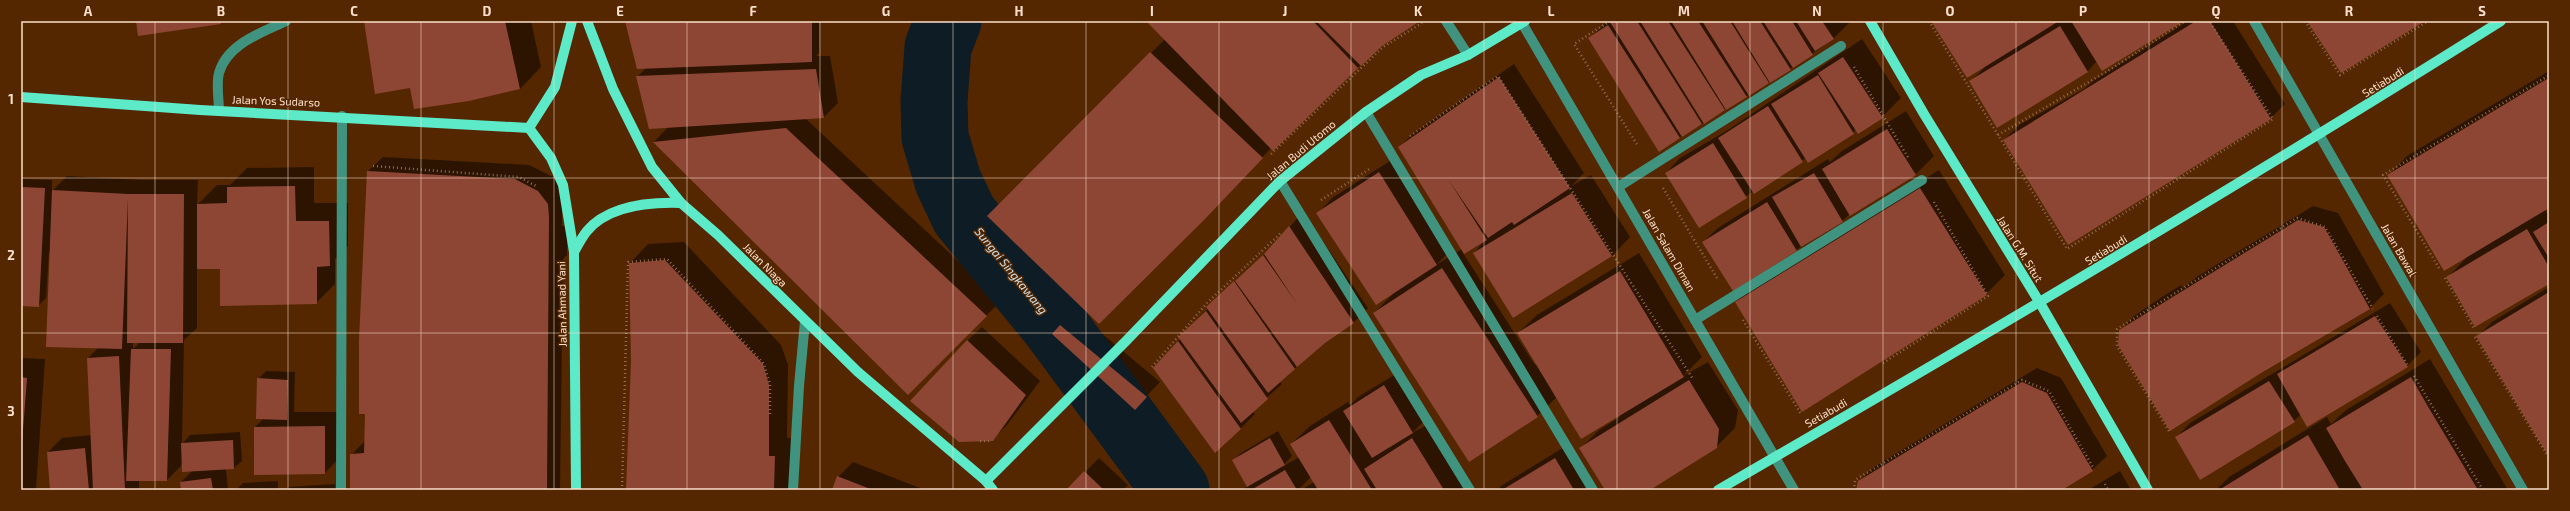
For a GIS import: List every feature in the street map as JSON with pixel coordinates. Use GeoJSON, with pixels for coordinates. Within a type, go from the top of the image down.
{"type":"FeatureCollection","features":[{"type":"Feature","properties":{"kind":"main road"},"geometry":{"type":"LineString","coordinates":[[529,128],[555,87],[572,21]]}},
{"type":"Feature","properties":{"kind":"main road","name":"Jalan Niaga"},"geometry":{"type":"LineString","coordinates":[[587,21],[613,89],[652,167],[681,203],[718,235],[805,322],[864,377],[986,481]]}},
{"type":"Feature","properties":{"kind":"main road","name":"Jalan G.M. Situt"},"geometry":{"type":"LineString","coordinates":[[1870,21],[1924,114],[2040,303],[2148,490]]}},
{"type":"Feature","properties":{"kind":"main road","name":"Setiabudi"},"geometry":{"type":"LineString","coordinates":[[1718,490],[2040,303],[2319,136],[2501,21]]}},
{"type":"Feature","properties":{"kind":"main road","name":"Jalan Budi Utomo"},"geometry":{"type":"LineString","coordinates":[[986,481],[1126,341],[1280,181],[1366,112],[1421,75],[1468,55],[1491,39],[1524,22]]}},
{"type":"Feature","properties":{"kind":"main road","name":"Jalan Yos Sudarso"},"geometry":{"type":"LineString","coordinates":[[21,97],[219,111],[342,116],[529,128]]}},
{"type":"Feature","properties":{"kind":"main road","name":"Jalan Ahmad Yani"},"geometry":{"type":"LineString","coordinates":[[529,128],[551,158],[563,185],[574,252],[576,490]]}},
{"type":"Feature","properties":{"kind":"main road"},"geometry":{"type":"LineString","coordinates":[[574,252],[588,230],[613,213],[652,202],[681,203]]}},
{"type":"Feature","properties":{"kind":"main road"},"geometry":{"type":"LineString","coordinates":[[986,481],[993,490]]}},
{"type":"Feature","properties":{"kind":"street"},"geometry":{"type":"LineString","coordinates":[[219,111],[218,74],[225,58],[246,40],[286,21]]}},
{"type":"Feature","properties":{"kind":"street"},"geometry":{"type":"LineString","coordinates":[[1446,21],[1468,55]]}},
{"type":"Feature","properties":{"kind":"street","name":"Jalan Bawal"},"geometry":{"type":"LineString","coordinates":[[2254,21],[2523,490]]}},
{"type":"Feature","properties":{"kind":"street","name":"Jalan Salam Diman"},"geometry":{"type":"LineString","coordinates":[[1524,22],[1794,490]]}},
{"type":"Feature","properties":{"kind":"street"},"geometry":{"type":"LineString","coordinates":[[1618,187],[1841,46]]}},
{"type":"Feature","properties":{"kind":"street"},"geometry":{"type":"LineString","coordinates":[[1366,112],[1593,490]]}},
{"type":"Feature","properties":{"kind":"street"},"geometry":{"type":"LineString","coordinates":[[342,116],[342,490]]}},
{"type":"Feature","properties":{"kind":"street"},"geometry":{"type":"LineString","coordinates":[[1695,320],[1922,180]]}},
{"type":"Feature","properties":{"kind":"street"},"geometry":{"type":"LineString","coordinates":[[1280,181],[1470,490]]}},
{"type":"Feature","properties":{"kind":"street"},"geometry":{"type":"LineString","coordinates":[[793,490],[799,386],[805,322]]}},
{"type":"Feature","properties":{"kind":"path"},"geometry":{"type":"LineString","coordinates":[[1610,21],[1574,44],[1651,167],[1729,298],[1801,414],[1808,410]]}},
{"type":"Feature","properties":{"kind":"path"},"geometry":{"type":"LineString","coordinates":[[1929,21],[2067,249],[2273,119],[2209,21]]}},
{"type":"Feature","properties":{"kind":"path"},"geometry":{"type":"LineString","coordinates":[[1998,135],[2111,69],[2185,21]]}},
{"type":"Feature","properties":{"kind":"path"},"geometry":{"type":"LineString","coordinates":[[2305,21],[2340,75],[2428,21]]}},
{"type":"Feature","properties":{"kind":"path"},"geometry":{"type":"LineString","coordinates":[[1841,46],[1922,180],[1988,296],[1881,364]]}},
{"type":"Feature","properties":{"kind":"path"},"geometry":{"type":"LineString","coordinates":[[1405,139],[1498,76],[1693,379]]}},
{"type":"Feature","properties":{"kind":"path"},"geometry":{"type":"LineString","coordinates":[[2439,268],[2383,175],[2548,76],[2549,78]]}},
{"type":"Feature","properties":{"kind":"path"},"geometry":{"type":"LineString","coordinates":[[373,166],[519,177],[541,189]]}},
{"type":"Feature","properties":{"kind":"path"},"geometry":{"type":"LineString","coordinates":[[1317,203],[1375,166]]}},
{"type":"Feature","properties":{"kind":"path"},"geometry":{"type":"LineString","coordinates":[[2169,431],[2117,346],[2117,329],[2297,218],[2325,227],[2373,309]]}},
{"type":"Feature","properties":{"kind":"path"},"geometry":{"type":"LineString","coordinates":[[1152,366],[1207,303],[1284,229]]}},
{"type":"Feature","properties":{"kind":"path"},"geometry":{"type":"LineString","coordinates":[[622,490],[628,262],[666,259],[764,364],[770,384]]}},
{"type":"Feature","properties":{"kind":"path"},"geometry":{"type":"LineString","coordinates":[[2445,278],[2474,328]]}},
{"type":"Feature","properties":{"kind":"path"},"geometry":{"type":"LineString","coordinates":[[2377,316],[2408,366]]}},
{"type":"Feature","properties":{"kind":"path"},"geometry":{"type":"LineString","coordinates":[[2475,337],[2549,458]]}},
{"type":"Feature","properties":{"kind":"path"},"geometry":{"type":"LineString","coordinates":[[2414,376],[2483,490]]}},
{"type":"Feature","properties":{"kind":"path"},"geometry":{"type":"LineString","coordinates":[[1854,490],[1855,480],[2022,380],[2049,391],[2094,469]]}},
{"type":"Feature","properties":{"kind":"path"},"geometry":{"type":"LineString","coordinates":[[2105,484],[2108,490]]}},
{"type":"Feature","properties":{"kind":"building"},"geometry":{"type":"Polygon","coordinates":[[[136,21],[220,21],[221,24],[138,36],[136,21]]]}},
{"type":"Feature","properties":{"kind":"building"},"geometry":{"type":"Polygon","coordinates":[[[364,21],[505,21],[520,89],[469,101],[414,109],[410,88],[375,94],[364,21]]]}},
{"type":"Feature","properties":{"kind":"building"},"geometry":{"type":"Polygon","coordinates":[[[625,21],[812,21],[812,62],[637,69],[625,21]]]}},
{"type":"Feature","properties":{"kind":"building"},"geometry":{"type":"Polygon","coordinates":[[[1146,21],[1313,21],[1358,68],[1273,151],[1146,21]]]}},
{"type":"Feature","properties":{"kind":"building"},"geometry":{"type":"Polygon","coordinates":[[[1316,21],[1420,21],[1382,46],[1361,66],[1316,21]]]}},
{"type":"Feature","properties":{"kind":"building"},"geometry":{"type":"Polygon","coordinates":[[[1637,21],[1702,124],[1682,137],[1610,22],[1637,21]]]}},
{"type":"Feature","properties":{"kind":"building"},"geometry":{"type":"Polygon","coordinates":[[[1640,21],[1668,21],[1725,110],[1704,124],[1640,21]]]}},
{"type":"Feature","properties":{"kind":"building"},"geometry":{"type":"Polygon","coordinates":[[[1671,21],[1698,21],[1747,97],[1726,110],[1671,21]]]}},
{"type":"Feature","properties":{"kind":"building"},"geometry":{"type":"Polygon","coordinates":[[[1702,21],[1730,21],[1769,83],[1749,96],[1702,21]]]}},
{"type":"Feature","properties":{"kind":"building"},"geometry":{"type":"Polygon","coordinates":[[[1732,21],[1760,21],[1791,70],[1770,83],[1732,21]]]}},
{"type":"Feature","properties":{"kind":"building"},"geometry":{"type":"Polygon","coordinates":[[[1763,21],[1792,21],[1813,55],[1793,68],[1763,21]]]}},
{"type":"Feature","properties":{"kind":"building"},"geometry":{"type":"Polygon","coordinates":[[[1796,21],[1822,21],[1834,39],[1815,51],[1796,21]]]}},
{"type":"Feature","properties":{"kind":"building"},"geometry":{"type":"Polygon","coordinates":[[[1931,21],[2059,21],[1967,78],[1931,21]]]}},
{"type":"Feature","properties":{"kind":"building"},"geometry":{"type":"Polygon","coordinates":[[[2071,21],[2184,21],[2102,71],[2071,21]]]}},
{"type":"Feature","properties":{"kind":"building"},"geometry":{"type":"Polygon","coordinates":[[[2196,21],[2210,21],[2271,119],[2068,245],[2003,140],[2196,21]]]}},
{"type":"Feature","properties":{"kind":"building"},"geometry":{"type":"Polygon","coordinates":[[[2307,21],[2425,21],[2341,73],[2307,21]]]}},
{"type":"Feature","properties":{"kind":"building"},"geometry":{"type":"Polygon","coordinates":[[[1608,25],[1680,138],[1659,152],[1588,38],[1608,25]]]}},
{"type":"Feature","properties":{"kind":"building"},"geometry":{"type":"Polygon","coordinates":[[[2060,26],[2088,72],[1997,128],[1969,81],[2060,26]]]}},
{"type":"Feature","properties":{"kind":"building"},"geometry":{"type":"Polygon","coordinates":[[[1150,52],[1263,158],[1204,220],[1099,324],[987,216],[1150,52]]]}},
{"type":"Feature","properties":{"kind":"building"},"geometry":{"type":"Polygon","coordinates":[[[1843,57],[1883,118],[1858,134],[1818,73],[1843,57]]]}},
{"type":"Feature","properties":{"kind":"building"},"geometry":{"type":"Polygon","coordinates":[[[816,69],[824,118],[649,129],[636,76],[816,69]]]}},
{"type":"Feature","properties":{"kind":"building"},"geometry":{"type":"Polygon","coordinates":[[[1818,75],[1854,134],[1808,163],[1771,104],[1818,75]]]}},
{"type":"Feature","properties":{"kind":"building"},"geometry":{"type":"Polygon","coordinates":[[[1499,77],[1570,188],[1514,225],[1512,222],[1488,238],[1448,179],[1487,240],[1464,254],[1398,147],[1499,77]]]}},
{"type":"Feature","properties":{"kind":"building"},"geometry":{"type":"Polygon","coordinates":[[[2547,79],[2549,83],[2549,208],[2444,271],[2387,175],[2547,79]]]}},
{"type":"Feature","properties":{"kind":"building"},"geometry":{"type":"Polygon","coordinates":[[[1768,106],[1803,162],[1754,194],[1718,138],[1768,106]]]}},
{"type":"Feature","properties":{"kind":"building"},"geometry":{"type":"Polygon","coordinates":[[[786,128],[987,316],[908,395],[653,142],[786,128]]]}},
{"type":"Feature","properties":{"kind":"building"},"geometry":{"type":"Polygon","coordinates":[[[1887,129],[1916,175],[1850,216],[1822,169],[1887,129]]]}},
{"type":"Feature","properties":{"kind":"building"},"geometry":{"type":"Polygon","coordinates":[[[1713,143],[1747,198],[1699,228],[1665,173],[1713,143]]]}},
{"type":"Feature","properties":{"kind":"building"},"geometry":{"type":"Polygon","coordinates":[[[367,171],[515,179],[538,191],[548,204],[547,490],[350,490],[350,454],[364,453],[365,414],[359,414],[359,340],[367,171]]]}},
{"type":"Feature","properties":{"kind":"building"},"geometry":{"type":"Polygon","coordinates":[[[1379,172],[1437,265],[1376,305],[1316,213],[1379,172]]]}},
{"type":"Feature","properties":{"kind":"building"},"geometry":{"type":"Polygon","coordinates":[[[1814,173],[1843,222],[1801,247],[1772,197],[1814,173]]]}},
{"type":"Feature","properties":{"kind":"building"},"geometry":{"type":"Polygon","coordinates":[[[295,186],[296,221],[329,221],[330,266],[317,267],[317,304],[220,306],[220,269],[197,269],[197,204],[227,203],[227,187],[295,186]]]}},
{"type":"Feature","properties":{"kind":"building"},"geometry":{"type":"Polygon","coordinates":[[[21,187],[45,188],[39,307],[21,306],[21,187]]]}},
{"type":"Feature","properties":{"kind":"building"},"geometry":{"type":"Polygon","coordinates":[[[1920,188],[1987,295],[1802,412],[1735,302],[1920,188]]]}},
{"type":"Feature","properties":{"kind":"building"},"geometry":{"type":"Polygon","coordinates":[[[52,190],[128,194],[184,194],[183,343],[127,343],[128,198],[122,349],[46,347],[52,190]]]}},
{"type":"Feature","properties":{"kind":"building"},"geometry":{"type":"Polygon","coordinates":[[[1572,193],[1612,256],[1513,318],[1473,253],[1572,193]]]}},
{"type":"Feature","properties":{"kind":"building"},"geometry":{"type":"Polygon","coordinates":[[[1767,202],[1797,251],[1733,291],[1702,242],[1767,202]]]}},
{"type":"Feature","properties":{"kind":"building"},"geometry":{"type":"Polygon","coordinates":[[[2298,220],[2324,227],[2370,309],[2261,373],[2170,431],[2118,345],[2119,330],[2298,220]]]}},
{"type":"Feature","properties":{"kind":"building"},"geometry":{"type":"Polygon","coordinates":[[[2549,222],[2549,258],[2533,232],[2549,222]]]}},
{"type":"Feature","properties":{"kind":"building"},"geometry":{"type":"Polygon","coordinates":[[[1289,226],[1354,323],[1325,343],[1297,367],[1235,281],[1263,255],[1298,305],[1264,254],[1289,226]]]}},
{"type":"Feature","properties":{"kind":"building"},"geometry":{"type":"Polygon","coordinates":[[[2527,229],[2549,267],[2549,284],[2475,327],[2446,277],[2527,229]]]}},
{"type":"Feature","properties":{"kind":"building"},"geometry":{"type":"Polygon","coordinates":[[[665,260],[763,364],[769,385],[769,456],[775,456],[774,490],[626,490],[631,362],[629,263],[665,260]]]}},
{"type":"Feature","properties":{"kind":"building"},"geometry":{"type":"Polygon","coordinates":[[[1442,268],[1538,417],[1469,462],[1373,313],[1442,268]]]}},
{"type":"Feature","properties":{"kind":"building"},"geometry":{"type":"Polygon","coordinates":[[[1620,271],[1684,377],[1581,439],[1517,333],[1620,271]]]}},
{"type":"Feature","properties":{"kind":"building"},"geometry":{"type":"Polygon","coordinates":[[[1234,281],[1295,369],[1268,393],[1206,307],[1234,281]]]}},
{"type":"Feature","properties":{"kind":"building"},"geometry":{"type":"Polygon","coordinates":[[[2549,292],[2549,457],[2476,336],[2549,292]]]}},
{"type":"Feature","properties":{"kind":"building"},"geometry":{"type":"Polygon","coordinates":[[[1206,311],[1268,399],[1241,423],[1178,337],[1206,311]]]}},
{"type":"Feature","properties":{"kind":"building"},"geometry":{"type":"Polygon","coordinates":[[[2375,316],[2408,367],[2307,427],[2277,374],[2375,316]]]}},
{"type":"Feature","properties":{"kind":"building"},"geometry":{"type":"Polygon","coordinates":[[[1060,325],[1147,397],[1135,410],[1052,334],[1060,325]]]}},
{"type":"Feature","properties":{"kind":"building"},"geometry":{"type":"Polygon","coordinates":[[[967,340],[1026,395],[993,441],[959,442],[910,401],[967,340]]]}},
{"type":"Feature","properties":{"kind":"building"},"geometry":{"type":"Polygon","coordinates":[[[1178,341],[1241,429],[1215,453],[1153,368],[1178,341]]]}},
{"type":"Feature","properties":{"kind":"building"},"geometry":{"type":"Polygon","coordinates":[[[131,349],[171,349],[167,481],[126,481],[131,349]]]}},
{"type":"Feature","properties":{"kind":"building"},"geometry":{"type":"Polygon","coordinates":[[[119,356],[125,490],[93,490],[87,358],[119,356]]]}},
{"type":"Feature","properties":{"kind":"building"},"geometry":{"type":"Polygon","coordinates":[[[21,377],[27,378],[22,443],[21,442],[21,377]]]}},
{"type":"Feature","properties":{"kind":"building"},"geometry":{"type":"Polygon","coordinates":[[[2411,377],[2478,490],[2363,490],[2345,461],[2326,428],[2411,377]]]}},
{"type":"Feature","properties":{"kind":"building"},"geometry":{"type":"Polygon","coordinates":[[[257,378],[288,380],[287,420],[256,419],[257,378]]]}},
{"type":"Feature","properties":{"kind":"building"},"geometry":{"type":"Polygon","coordinates":[[[1689,380],[1719,429],[1717,448],[1650,490],[1605,490],[1579,448],[1689,380]]]}},
{"type":"Feature","properties":{"kind":"building"},"geometry":{"type":"Polygon","coordinates":[[[2269,381],[2295,422],[2200,480],[2175,437],[2269,381]]]}},
{"type":"Feature","properties":{"kind":"building"},"geometry":{"type":"Polygon","coordinates":[[[2022,382],[2047,393],[2093,471],[2062,490],[1856,490],[1858,481],[2022,382]]]}},
{"type":"Feature","properties":{"kind":"building"},"geometry":{"type":"Polygon","coordinates":[[[1384,385],[1413,433],[1372,458],[1343,411],[1384,385]]]}},
{"type":"Feature","properties":{"kind":"building"},"geometry":{"type":"Polygon","coordinates":[[[1329,420],[1372,490],[1318,490],[1290,444],[1329,420]]]}},
{"type":"Feature","properties":{"kind":"building"},"geometry":{"type":"Polygon","coordinates":[[[325,426],[325,474],[254,475],[254,427],[325,426]]]}},
{"type":"Feature","properties":{"kind":"building"},"geometry":{"type":"Polygon","coordinates":[[[2308,435],[2340,490],[2219,490],[2308,435]]]}},
{"type":"Feature","properties":{"kind":"building"},"geometry":{"type":"Polygon","coordinates":[[[1270,438],[1285,465],[1247,487],[1232,460],[1270,438]]]}},
{"type":"Feature","properties":{"kind":"building"},"geometry":{"type":"Polygon","coordinates":[[[1412,438],[1444,490],[1377,490],[1364,469],[1412,438]]]}},
{"type":"Feature","properties":{"kind":"building"},"geometry":{"type":"Polygon","coordinates":[[[233,440],[234,469],[182,472],[181,443],[233,440]]]}},
{"type":"Feature","properties":{"kind":"building"},"geometry":{"type":"Polygon","coordinates":[[[85,448],[89,490],[50,490],[47,452],[85,448]]]}},
{"type":"Feature","properties":{"kind":"building"},"geometry":{"type":"Polygon","coordinates":[[[1555,458],[1574,490],[1502,490],[1555,458]]]}},
{"type":"Feature","properties":{"kind":"building"},"geometry":{"type":"Polygon","coordinates":[[[1285,470],[1297,490],[1251,490],[1285,470]]]}},
{"type":"Feature","properties":{"kind":"building"},"geometry":{"type":"Polygon","coordinates":[[[1084,471],[1104,490],[1066,490],[1084,471]]]}},
{"type":"Feature","properties":{"kind":"building"},"geometry":{"type":"Polygon","coordinates":[[[837,476],[873,490],[832,490],[837,476]]]}},
{"type":"Feature","properties":{"kind":"building"},"geometry":{"type":"Polygon","coordinates":[[[211,478],[213,490],[181,490],[180,482],[211,478]]]}},
{"type":"Feature","properties":{"kind":"waterway","name":"Sungai Singkawang"},"geometry":{"type":"LineString","coordinates":[[948,21],[938,47],[934,101],[935,137],[948,181],[964,215],[1055,326],[1176,490]]}}]}
